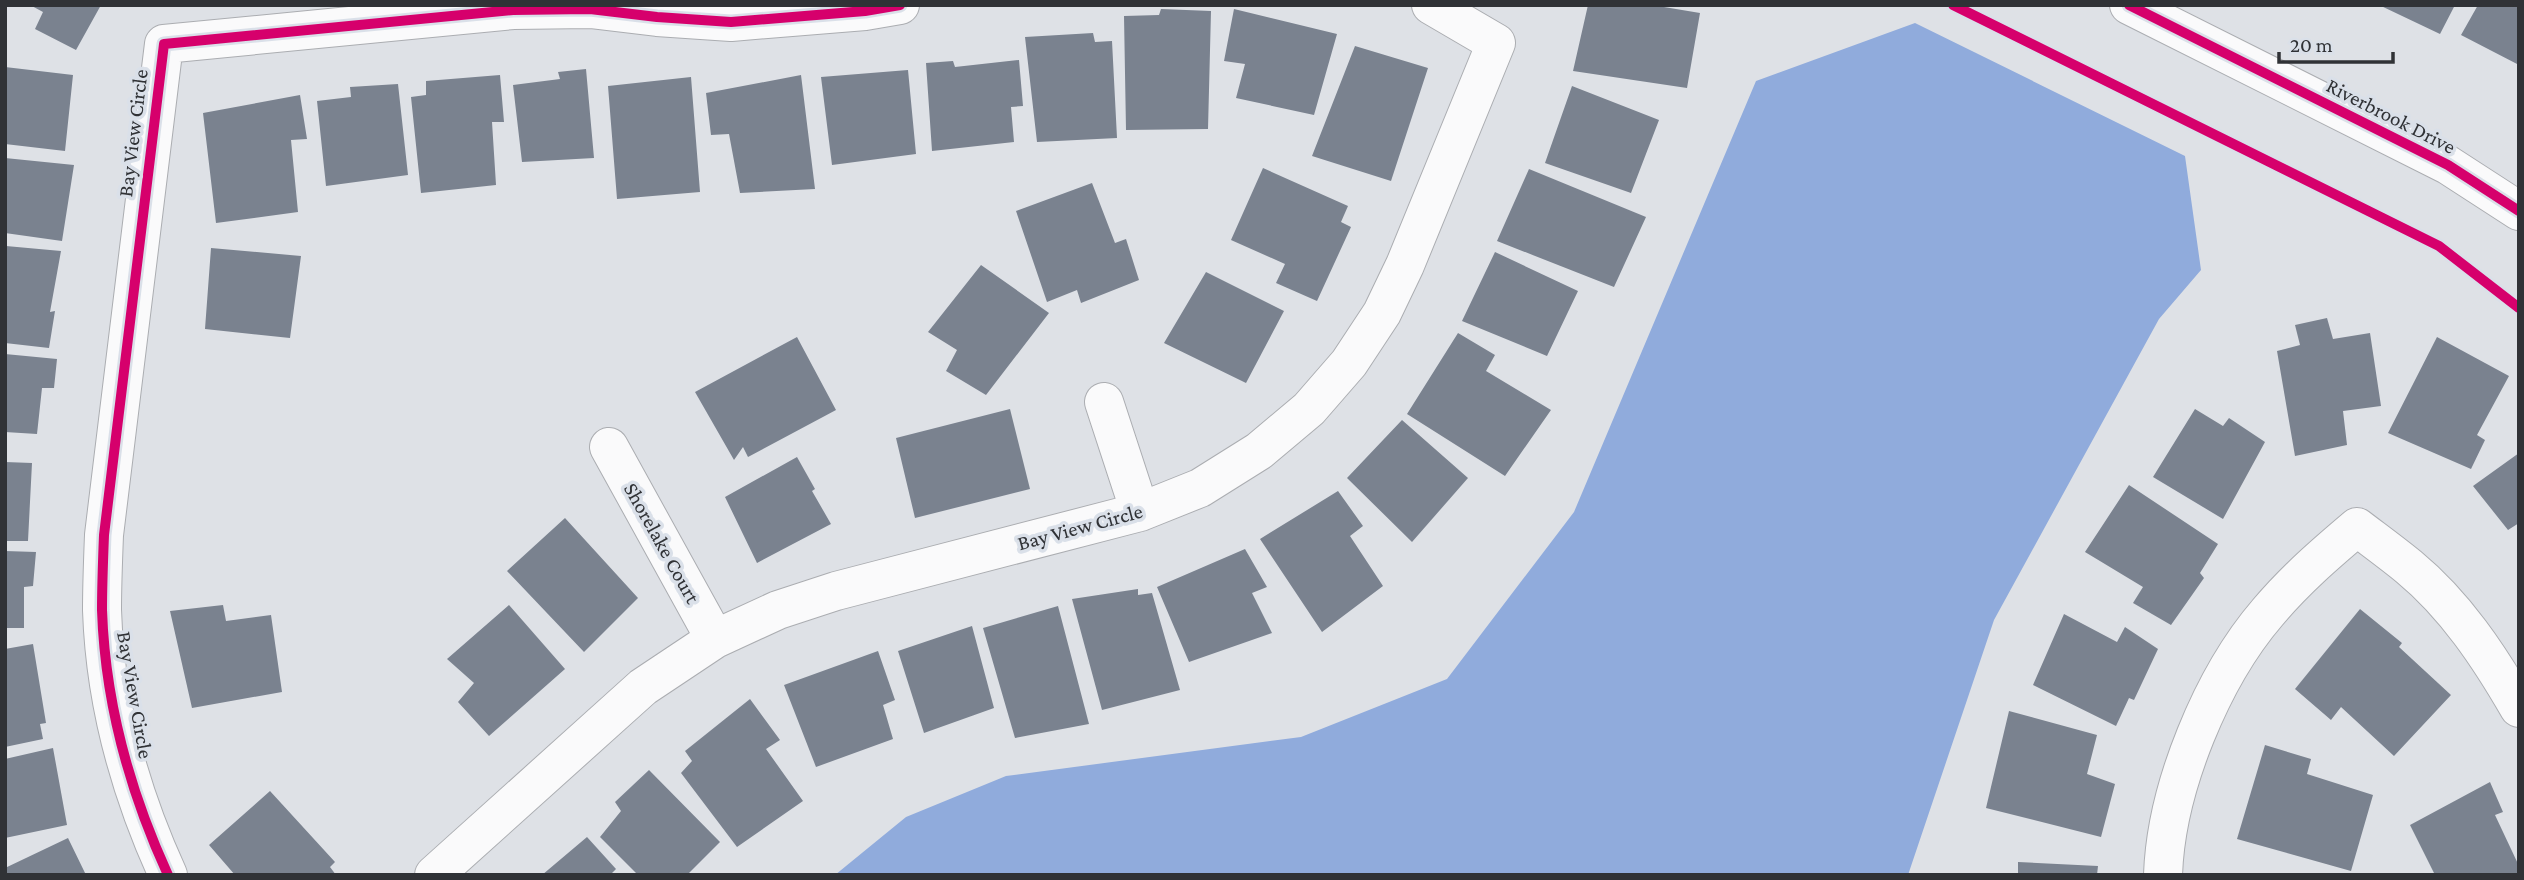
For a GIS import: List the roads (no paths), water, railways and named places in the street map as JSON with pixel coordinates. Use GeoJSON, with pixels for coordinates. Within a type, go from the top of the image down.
{"type":"FeatureCollection","features":[{"type":"Feature","properties":{"kind":"street","name":"Bay View Circle"},"geometry":{"type":"LineString","coordinates":[[168,875],[152,839],[127,767],[111,694],[102,611],[104,535],[164,44],[513,10],[590,9],[731,22],[821,10],[900,5]]}},
{"type":"Feature","properties":{"kind":"street","name":"Bay View Circle"},"geometry":{"type":"LineString","coordinates":[[434,875],[643,687],[715,639],[778,610],[836,591],[1140,512],[1200,488],[1259,451],[1309,409],[1349,363],[1381,313],[1405,265],[1496,43],[1431,5]]}},
{"type":"Feature","properties":{"kind":"street","name":"Riverbrook Drive"},"geometry":{"type":"LineString","coordinates":[[2129,5],[2448,165],[2519,211]]}},
{"type":"Feature","properties":{"kind":"street"},"geometry":{"type":"LineString","coordinates":[[1104,402],[1140,512]]}},
{"type":"Feature","properties":{"kind":"street","name":"Shorelake Court"},"geometry":{"type":"LineString","coordinates":[[609,447],[715,639]]}},
{"type":"Feature","properties":{"kind":"street"},"geometry":{"type":"LineString","coordinates":[[2163,875],[2176,794],[2198,728],[2229,668],[2266,614],[2308,569],[2357,527],[2410,568],[2457,614],[2496,668],[2519,708]]}},
{"type":"Feature","properties":{"kind":"water"},"geometry":{"type":"Polygon","coordinates":[[[1915,23],[2185,156],[2201,270],[2159,319],[1994,620],[1908,875],[835,875],[906,817],[1006,776],[1301,737],[1447,679],[1574,512],[1756,81],[1915,23]]]}}]}
